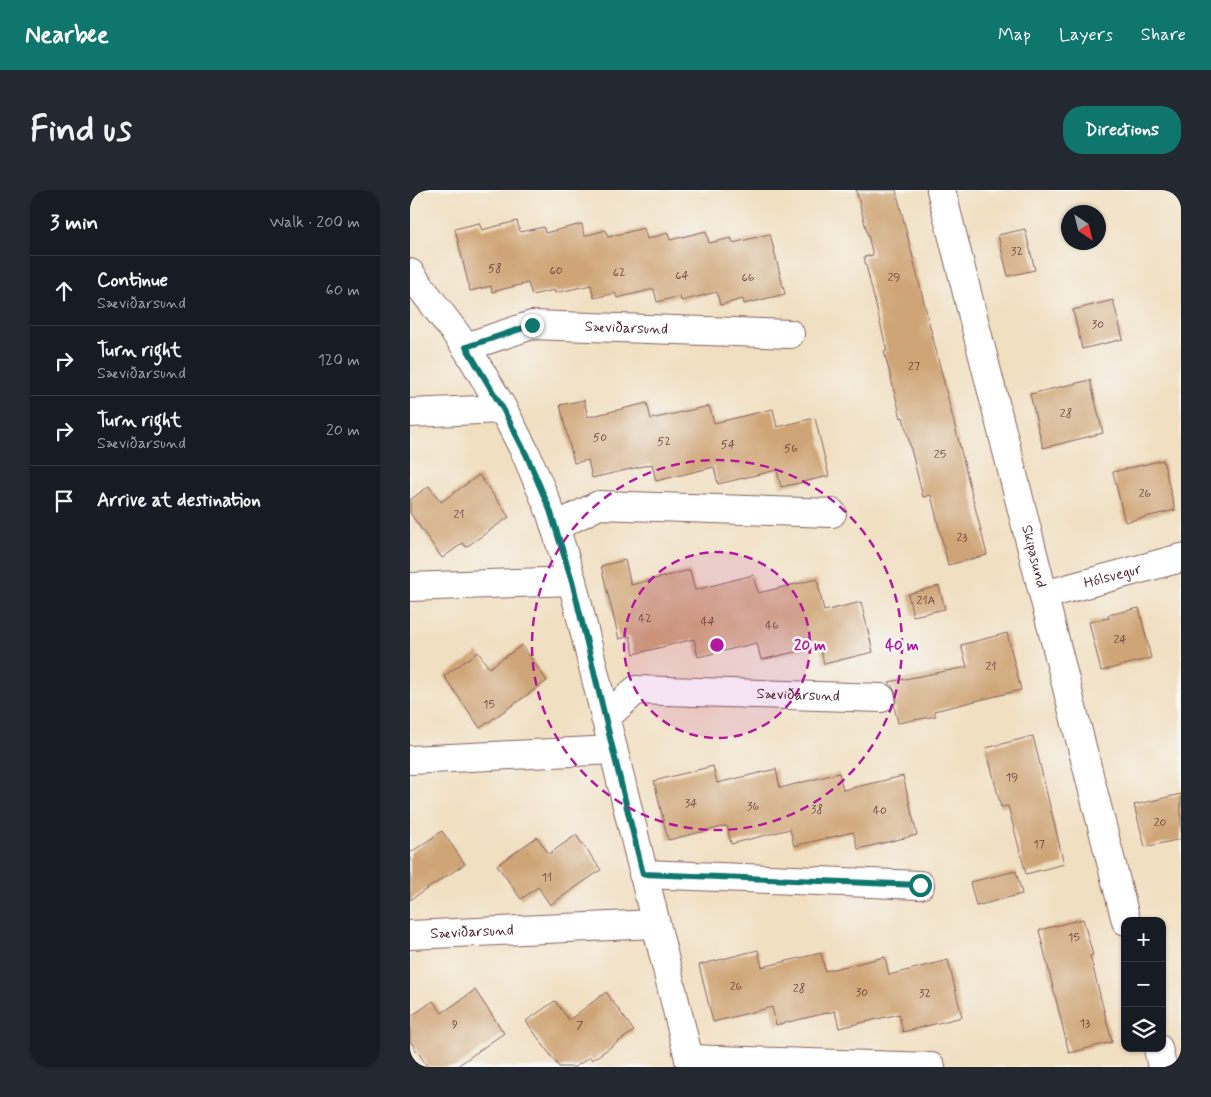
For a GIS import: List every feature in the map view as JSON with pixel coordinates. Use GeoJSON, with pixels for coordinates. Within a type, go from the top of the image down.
{"type":"FeatureCollection","features":[{"type":"Feature","properties":{"kind":"street","name":"Skipasund"},"geometry":{"type":"LineString","coordinates":[[941,190],[1125,917]]}},
{"type":"Feature","properties":{"kind":"street"},"geometry":{"type":"LineString","coordinates":[[410,273],[466,347],[503,409],[526,454],[550,510],[572,581],[690,1063],[931,1067]]}},
{"type":"Feature","properties":{"kind":"street","name":"Sæviðarsund"},"geometry":{"type":"LineString","coordinates":[[466,347],[532,325],[790,334]]}},
{"type":"Feature","properties":{"kind":"street"},"geometry":{"type":"LineString","coordinates":[[410,413],[503,409]]}},
{"type":"Feature","properties":{"kind":"street"},"geometry":{"type":"LineString","coordinates":[[555,527],[599,505],[832,513]]}},
{"type":"Feature","properties":{"kind":"street","name":"Hólsvegur"},"geometry":{"type":"LineString","coordinates":[[1044,595],[1181,558]]}},
{"type":"Feature","properties":{"kind":"street"},"geometry":{"type":"LineString","coordinates":[[410,587],[572,581]]}},
{"type":"Feature","properties":{"kind":"street","name":"Sæviðarsund"},"geometry":{"type":"LineString","coordinates":[[605,718],[636,690],[881,698]]}},
{"type":"Feature","properties":{"kind":"street"},"geometry":{"type":"LineString","coordinates":[[410,760],[613,750]]}},
{"type":"Feature","properties":{"kind":"street"},"geometry":{"type":"LineString","coordinates":[[643,874],[920,885]]}},
{"type":"Feature","properties":{"kind":"street","name":"Sæviðarsund"},"geometry":{"type":"LineString","coordinates":[[410,934],[655,924]]}},
{"type":"Feature","properties":{"kind":"street"},"geometry":{"type":"LineString","coordinates":[[1159,1052],[1162,1067]]}},
{"type":"Feature","properties":{"kind":"building"},"geometry":{"type":"Polygon","coordinates":[[[856,190],[896,190],[987,555],[948,565],[931,495],[923,497],[884,351],[887,351],[864,257],[873,255],[856,190]]]}},
{"type":"Feature","properties":{"kind":"building"},"geometry":{"type":"Polygon","coordinates":[[[517,221],[520,232],[544,227],[545,233],[582,224],[584,236],[606,230],[608,237],[644,228],[647,239],[668,233],[670,240],[706,231],[709,243],[731,238],[733,243],[770,234],[785,294],[744,304],[743,299],[720,305],[717,292],[681,301],[680,296],[657,302],[654,289],[617,298],[615,293],[594,298],[591,285],[555,293],[554,290],[532,295],[528,283],[492,292],[491,286],[470,291],[455,229],[479,223],[482,230],[517,221]]]}},
{"type":"Feature","properties":{"kind":"building"},"geometry":{"type":"Polygon","coordinates":[[[1025,229],[1035,270],[1008,276],[998,235],[1025,229]]]}},
{"type":"Feature","properties":{"kind":"building"},"geometry":{"type":"Polygon","coordinates":[[[1113,300],[1123,339],[1082,349],[1073,310],[1113,300]]]}},
{"type":"Feature","properties":{"kind":"building"},"geometry":{"type":"Polygon","coordinates":[[[1090,380],[1103,433],[1043,448],[1030,394],[1090,380]]]}},
{"type":"Feature","properties":{"kind":"building"},"geometry":{"type":"Polygon","coordinates":[[[584,400],[588,417],[647,403],[651,419],[709,406],[714,423],[773,409],[777,427],[815,418],[829,476],[781,487],[777,470],[718,484],[714,467],[656,481],[652,464],[592,478],[588,460],[574,463],[560,405],[584,400]]]}},
{"type":"Feature","properties":{"kind":"building"},"geometry":{"type":"Polygon","coordinates":[[[1163,460],[1175,510],[1125,522],[1113,472],[1163,460]]]}},
{"type":"Feature","properties":{"kind":"building"},"geometry":{"type":"Polygon","coordinates":[[[479,475],[509,517],[466,547],[463,543],[442,558],[410,513],[410,500],[429,486],[441,502],[479,475]]]}},
{"type":"Feature","properties":{"kind":"building"},"geometry":{"type":"Polygon","coordinates":[[[625,560],[631,585],[690,570],[695,590],[753,575],[758,593],[817,579],[824,611],[861,602],[873,652],[824,664],[820,646],[761,660],[757,643],[698,657],[694,639],[634,654],[630,636],[619,639],[601,566],[625,560]]]}},
{"type":"Feature","properties":{"kind":"building"},"geometry":{"type":"Polygon","coordinates":[[[939,586],[945,609],[913,616],[908,594],[939,586]]]}},
{"type":"Feature","properties":{"kind":"building"},"geometry":{"type":"Polygon","coordinates":[[[1139,608],[1151,658],[1101,671],[1089,622],[1109,618],[1108,615],[1139,608]]]}},
{"type":"Feature","properties":{"kind":"building"},"geometry":{"type":"Polygon","coordinates":[[[1007,633],[1021,690],[934,711],[936,716],[898,723],[894,706],[897,698],[889,682],[967,667],[961,645],[1007,633]]]}},
{"type":"Feature","properties":{"kind":"building"},"geometry":{"type":"Polygon","coordinates":[[[522,645],[547,681],[480,728],[444,676],[478,652],[489,668],[522,645]]]}},
{"type":"Feature","properties":{"kind":"building"},"geometry":{"type":"Polygon","coordinates":[[[1033,736],[1064,864],[1026,874],[1008,806],[1001,807],[986,748],[1033,736]]]}},
{"type":"Feature","properties":{"kind":"building"},"geometry":{"type":"Polygon","coordinates":[[[713,766],[717,783],[776,769],[780,788],[839,773],[843,790],[903,776],[917,835],[858,849],[853,832],[794,846],[790,829],[731,844],[727,826],[668,840],[654,781],[713,766]]]}},
{"type":"Feature","properties":{"kind":"building"},"geometry":{"type":"Polygon","coordinates":[[[1181,794],[1181,839],[1145,847],[1134,805],[1181,794]]]}},
{"type":"Feature","properties":{"kind":"building"},"geometry":{"type":"Polygon","coordinates":[[[442,831],[465,864],[410,900],[410,853],[442,831]]]}},
{"type":"Feature","properties":{"kind":"building"},"geometry":{"type":"Polygon","coordinates":[[[576,835],[601,870],[550,905],[538,887],[521,899],[497,865],[537,837],[549,854],[576,835]]]}},
{"type":"Feature","properties":{"kind":"building"},"geometry":{"type":"Polygon","coordinates":[[[1016,871],[1022,894],[976,906],[970,882],[1016,871]]]}},
{"type":"Feature","properties":{"kind":"building"},"geometry":{"type":"Polygon","coordinates":[[[1083,919],[1093,955],[1090,956],[1112,1042],[1069,1053],[1039,930],[1083,919]]]}},
{"type":"Feature","properties":{"kind":"building"},"geometry":{"type":"Polygon","coordinates":[[[758,950],[762,967],[821,953],[825,971],[885,957],[889,975],[948,960],[962,1017],[903,1032],[899,1014],[839,1028],[835,1011],[776,1025],[772,1007],[713,1022],[699,965],[758,950]]]}},
{"type":"Feature","properties":{"kind":"building"},"geometry":{"type":"Polygon","coordinates":[[[475,990],[504,1033],[456,1067],[428,1067],[410,1041],[410,1017],[433,1001],[442,1013],[475,990]]]}},
{"type":"Feature","properties":{"kind":"building"},"geometry":{"type":"Polygon","coordinates":[[[606,992],[634,1031],[592,1060],[590,1057],[575,1067],[559,1067],[526,1021],[555,1001],[569,1020],[606,992]]]}},
{"type":"Feature","properties":{"kind":"route"},"geometry":{"type":"LineString","coordinates":[[532,325],[466,347],[503,409],[526,454],[550,510],[572,581],[643,874],[920,885]]}}]}
